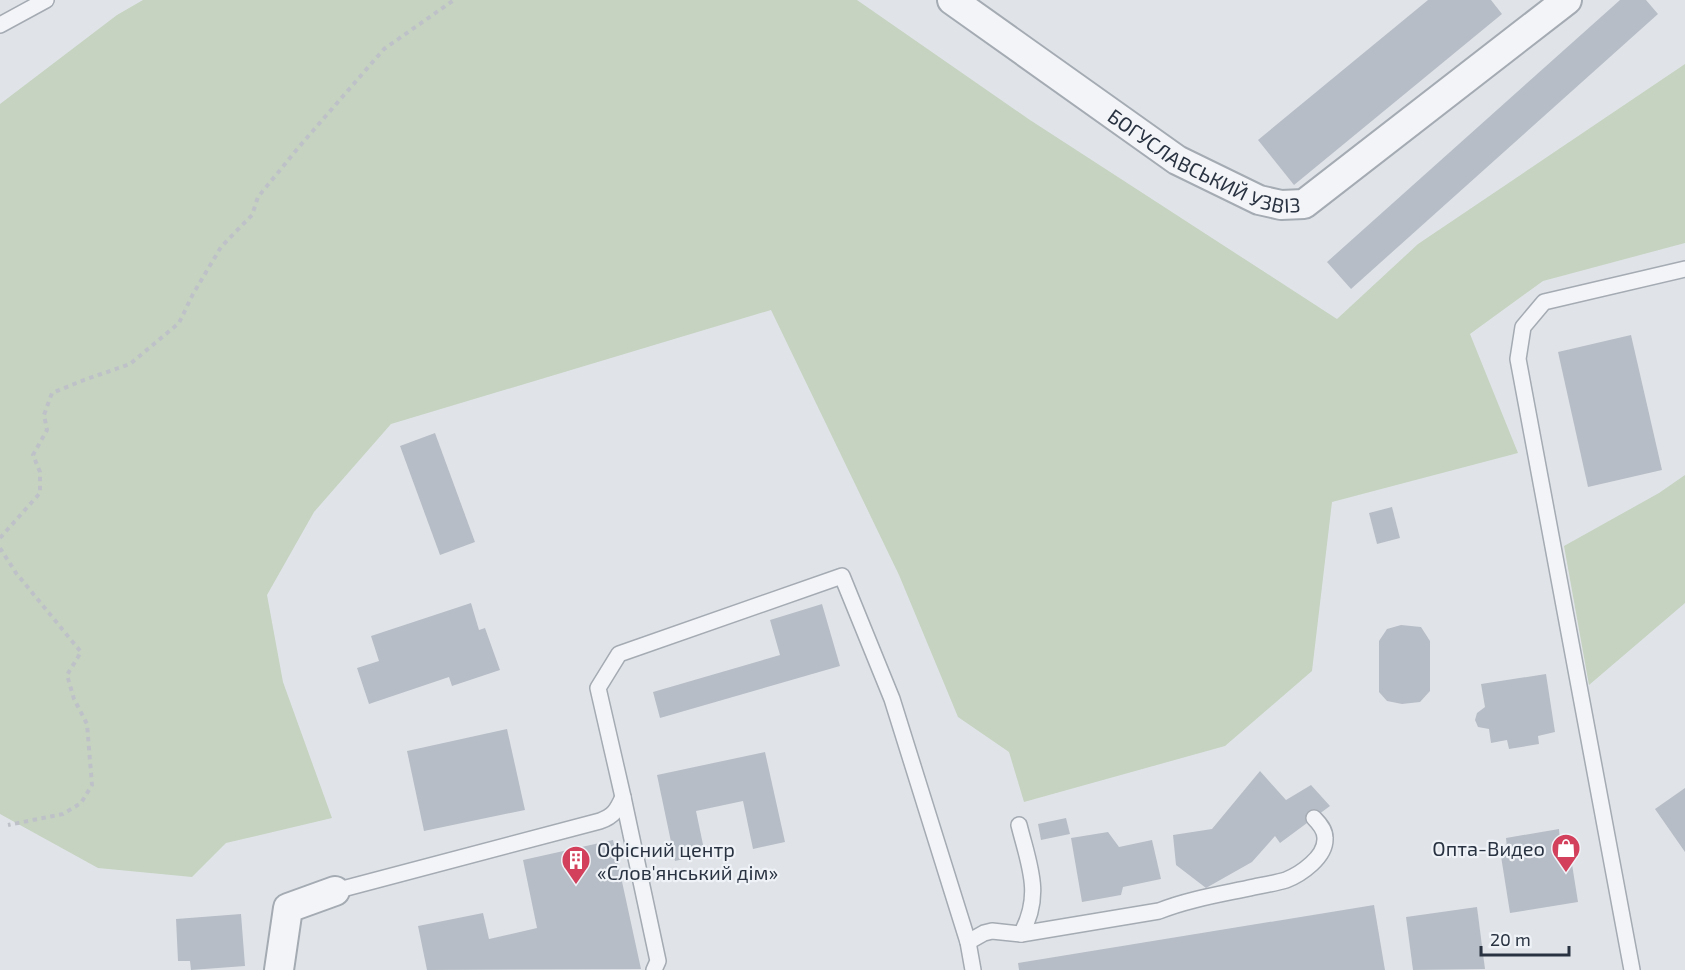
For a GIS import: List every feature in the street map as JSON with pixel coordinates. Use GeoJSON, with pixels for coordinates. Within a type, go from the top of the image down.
{"type":"FeatureCollection","features":[{"type":"Feature","properties":{"kind":"street","name":"БОГУСЛАВСЬКИЙ УЗВІЗ"},"geometry":{"type":"LineString","coordinates":[[952,0],[1177,160],[1258,200],[1281,205],[1304,204],[1567,0]]}},
{"type":"Feature","properties":{"kind":"street"},"geometry":{"type":"LineString","coordinates":[[279,970],[288,908],[334,891]]}},
{"type":"Feature","properties":{"kind":"lane"},"geometry":{"type":"LineString","coordinates":[[0,25],[46,0]]}},
{"type":"Feature","properties":{"kind":"lane"},"geometry":{"type":"LineString","coordinates":[[1632,970],[1518,359],[1523,327],[1544,302],[1685,269]]}},
{"type":"Feature","properties":{"kind":"lane"},"geometry":{"type":"LineString","coordinates":[[654,970],[658,961],[598,688],[619,654],[842,576],[892,699],[968,942],[973,970]]}},
{"type":"Feature","properties":{"kind":"lane"},"geometry":{"type":"LineString","coordinates":[[334,891],[610,818],[619,807],[623,797]]}},
{"type":"Feature","properties":{"kind":"lane"},"geometry":{"type":"LineString","coordinates":[[968,942],[992,931],[1021,934],[1159,911],[1177,904],[1284,880],[1306,869],[1324,846],[1326,837],[1322,827],[1314,818]]}},
{"type":"Feature","properties":{"kind":"lane"},"geometry":{"type":"LineString","coordinates":[[1019,825],[1034,891],[1030,916],[1021,934]]}},
{"type":"Feature","properties":{"kind":"path"},"geometry":{"type":"LineString","coordinates":[[0,538],[40,493],[40,472],[33,455],[46,430],[44,415],[52,393],[130,364],[179,323],[221,247],[252,214],[258,197],[298,148],[384,49],[453,0]]}},
{"type":"Feature","properties":{"kind":"path"},"geometry":{"type":"LineString","coordinates":[[0,548],[16,573],[81,652],[67,675],[74,699],[87,724],[92,785],[81,803],[63,814],[8,825]]}},
{"type":"Feature","properties":{"kind":"green space"},"geometry":{"type":"Polygon","coordinates":[[[143,0],[857,0],[1030,120],[1337,319],[1418,244],[1685,64],[1685,243],[1543,281],[1470,334],[1518,453],[1332,502],[1312,671],[1225,746],[1024,802],[1009,752],[958,717],[899,575],[771,310],[391,424],[314,512],[267,595],[283,682],[332,818],[226,843],[192,877],[98,868],[0,814],[0,104],[117,15],[143,0]]]}},
{"type":"Feature","properties":{"kind":"green space"},"geometry":{"type":"Polygon","coordinates":[[[1685,475],[1685,603],[1589,685],[1564,546],[1659,493],[1685,475]]]}},
{"type":"Feature","properties":{"kind":"building"},"geometry":{"type":"Polygon","coordinates":[[[1428,0],[1491,0],[1502,14],[1294,185],[1258,140],[1428,0]]]}},
{"type":"Feature","properties":{"kind":"building"},"geometry":{"type":"Polygon","coordinates":[[[1620,0],[1646,0],[1658,14],[1351,289],[1327,262],[1620,0]]]}},
{"type":"Feature","properties":{"kind":"building"},"geometry":{"type":"Polygon","coordinates":[[[1631,335],[1662,470],[1588,487],[1558,352],[1631,335]]]}},
{"type":"Feature","properties":{"kind":"building"},"geometry":{"type":"Polygon","coordinates":[[[435,433],[475,542],[440,555],[400,446],[435,433]]]}},
{"type":"Feature","properties":{"kind":"building"},"geometry":{"type":"Polygon","coordinates":[[[1392,507],[1400,538],[1377,544],[1369,513],[1392,507]]]}},
{"type":"Feature","properties":{"kind":"building"},"geometry":{"type":"Polygon","coordinates":[[[471,603],[479,630],[485,628],[500,670],[452,686],[449,677],[369,704],[357,668],[379,661],[371,636],[471,603]]]}},
{"type":"Feature","properties":{"kind":"building"},"geometry":{"type":"Polygon","coordinates":[[[822,604],[840,666],[660,718],[653,692],[780,655],[770,620],[822,604]]]}},
{"type":"Feature","properties":{"kind":"building"},"geometry":{"type":"Polygon","coordinates":[[[1401,625],[1421,627],[1430,641],[1430,691],[1420,702],[1402,704],[1387,701],[1379,692],[1379,641],[1387,629],[1401,625]]]}},
{"type":"Feature","properties":{"kind":"building"},"geometry":{"type":"Polygon","coordinates":[[[1546,674],[1555,732],[1538,736],[1539,744],[1509,749],[1507,740],[1491,743],[1489,729],[1478,727],[1475,720],[1477,713],[1485,707],[1481,684],[1546,674]]]}},
{"type":"Feature","properties":{"kind":"building"},"geometry":{"type":"Polygon","coordinates":[[[507,729],[525,810],[424,831],[407,751],[507,729]]]}},
{"type":"Feature","properties":{"kind":"building"},"geometry":{"type":"Polygon","coordinates":[[[765,752],[785,842],[753,849],[743,801],[696,811],[705,854],[675,861],[657,775],[765,752]]]}},
{"type":"Feature","properties":{"kind":"building"},"geometry":{"type":"Polygon","coordinates":[[[1260,771],[1286,800],[1311,785],[1330,806],[1280,843],[1275,836],[1252,862],[1206,888],[1176,865],[1173,835],[1212,829],[1260,771]]]}},
{"type":"Feature","properties":{"kind":"building"},"geometry":{"type":"Polygon","coordinates":[[[1685,788],[1685,852],[1655,809],[1685,788]]]}},
{"type":"Feature","properties":{"kind":"building"},"geometry":{"type":"Polygon","coordinates":[[[1066,818],[1070,834],[1041,840],[1038,824],[1066,818]]]}},
{"type":"Feature","properties":{"kind":"building"},"geometry":{"type":"Polygon","coordinates":[[[1559,829],[1560,840],[1568,839],[1578,902],[1510,913],[1500,850],[1507,848],[1506,838],[1559,829]]]}},
{"type":"Feature","properties":{"kind":"building"},"geometry":{"type":"Polygon","coordinates":[[[1108,832],[1119,847],[1152,840],[1161,879],[1123,887],[1121,895],[1082,902],[1071,838],[1108,832]]]}},
{"type":"Feature","properties":{"kind":"building","name":"Офісний центр «Слов'янський дім»"},"geometry":{"type":"Polygon","coordinates":[[[613,840],[641,969],[427,970],[418,926],[483,913],[489,939],[537,928],[523,860],[613,840]]]}},
{"type":"Feature","properties":{"kind":"building"},"geometry":{"type":"Polygon","coordinates":[[[1374,905],[1385,970],[1019,970],[1018,963],[1374,905]]]}},
{"type":"Feature","properties":{"kind":"building"},"geometry":{"type":"Polygon","coordinates":[[[1477,907],[1485,969],[1413,970],[1406,917],[1477,907]]]}},
{"type":"Feature","properties":{"kind":"building"},"geometry":{"type":"Polygon","coordinates":[[[241,914],[245,966],[191,970],[190,961],[178,961],[176,919],[241,914]]]}},
{"type":"Feature","properties":{"kind":"place","name":"Опта-Видео"},"geometry":{"type":"Point","coordinates":[1566,874]}},
{"type":"Feature","properties":{"kind":"place","name":"Офісний центр «Слов'янський дім»"},"geometry":{"type":"Point","coordinates":[576,886]}}]}
